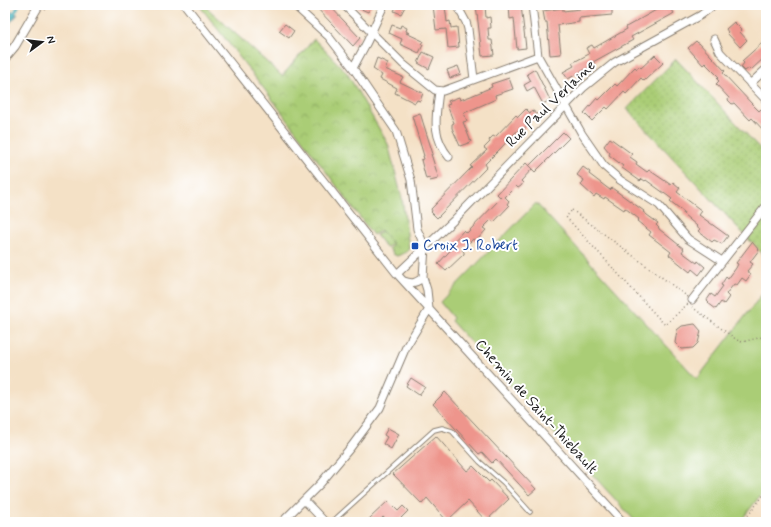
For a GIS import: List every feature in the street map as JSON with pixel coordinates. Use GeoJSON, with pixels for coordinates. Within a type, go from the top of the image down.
{"type":"FeatureCollection","features":[{"type":"Feature","properties":{"kind":"street"},"geometry":{"type":"LineString","coordinates":[[5,58],[15,46],[39,5]]}},
{"type":"Feature","properties":{"kind":"street","name":"Chemin de Saint-Thiebault"},"geometry":{"type":"LineString","coordinates":[[185,5],[397,274],[623,522]]}},
{"type":"Feature","properties":{"kind":"street"},"geometry":{"type":"LineString","coordinates":[[282,522],[320,484],[351,447],[380,408],[406,347],[429,309],[427,290],[423,277],[425,247],[417,228],[411,180],[396,132],[353,68],[329,37],[294,5]]}},
{"type":"Feature","properties":{"kind":"street"},"geometry":{"type":"LineString","coordinates":[[344,5],[404,64],[431,87],[439,91],[443,91],[538,56]]}},
{"type":"Feature","properties":{"kind":"street"},"geometry":{"type":"LineString","coordinates":[[353,68],[368,42],[384,5]]}},
{"type":"Feature","properties":{"kind":"street"},"geometry":{"type":"LineString","coordinates":[[532,5],[538,56],[582,134],[604,166],[620,180],[659,205],[688,239],[722,261]]}},
{"type":"Feature","properties":{"kind":"street","name":"Rue Paul Verlaine"},"geometry":{"type":"LineString","coordinates":[[397,274],[464,209],[583,88],[615,62],[702,15],[714,5]]}},
{"type":"Feature","properties":{"kind":"street"},"geometry":{"type":"LineString","coordinates":[[460,11],[468,29],[474,80]]}},
{"type":"Feature","properties":{"kind":"street"},"geometry":{"type":"LineString","coordinates":[[714,39],[720,52],[766,100]]}},
{"type":"Feature","properties":{"kind":"street"},"geometry":{"type":"LineString","coordinates":[[750,84],[766,69]]}},
{"type":"Feature","properties":{"kind":"street"},"geometry":{"type":"LineString","coordinates":[[439,91],[436,129],[441,145],[449,157]]}},
{"type":"Feature","properties":{"kind":"street"},"geometry":{"type":"LineString","coordinates":[[690,302],[766,206]]}},
{"type":"Feature","properties":{"kind":"street"},"geometry":{"type":"LineString","coordinates":[[404,281],[410,283],[416,282],[423,277]]}},
{"type":"Feature","properties":{"kind":"street"},"geometry":{"type":"LineString","coordinates":[[304,500],[325,522]]}},
{"type":"Feature","properties":{"kind":"lane"},"geometry":{"type":"LineString","coordinates":[[332,522],[434,430],[442,428],[452,430],[480,462],[504,483],[530,512]]}},
{"type":"Feature","properties":{"kind":"path"},"geometry":{"type":"LineString","coordinates":[[690,302],[665,325],[566,217],[572,210],[690,302],[737,340],[742,342],[766,336]]}},
{"type":"Feature","properties":{"kind":"path"},"geometry":{"type":"LineString","coordinates":[[743,522],[766,492]]}},
{"type":"Feature","properties":{"kind":"green space"},"geometry":{"type":"Polygon","coordinates":[[[199,5],[204,5],[282,76],[314,39],[347,73],[388,144],[402,198],[409,248],[407,252],[397,256],[393,254],[389,248],[393,244],[381,230],[373,235],[275,103],[199,5]]]}},
{"type":"Feature","properties":{"kind":"green space"},"geometry":{"type":"Polygon","coordinates":[[[676,59],[766,155],[766,258],[627,109],[676,59]]]}},
{"type":"Feature","properties":{"kind":"green space"},"geometry":{"type":"Polygon","coordinates":[[[536,203],[697,379],[766,289],[766,488],[740,522],[636,522],[451,321],[453,318],[440,302],[536,203]]]}},
{"type":"Feature","properties":{"kind":"green space"},"geometry":{"type":"Polygon","coordinates":[[[383,230],[393,243],[386,248],[376,235],[383,230]]]}},
{"type":"Feature","properties":{"kind":"water"},"geometry":{"type":"Polygon","coordinates":[[[12,11],[18,14],[7,26],[5,31],[5,21],[12,11]]]}},
{"type":"Feature","properties":{"kind":"building"},"geometry":{"type":"Polygon","coordinates":[[[314,5],[329,5],[360,38],[353,46],[314,5]]]}},
{"type":"Feature","properties":{"kind":"building"},"geometry":{"type":"Polygon","coordinates":[[[352,5],[372,5],[368,12],[352,5]]]}},
{"type":"Feature","properties":{"kind":"building"},"geometry":{"type":"Polygon","coordinates":[[[397,5],[406,5],[401,14],[394,11],[397,5]]]}},
{"type":"Feature","properties":{"kind":"building"},"geometry":{"type":"Polygon","coordinates":[[[433,5],[445,6],[447,22],[450,21],[451,28],[457,27],[459,47],[448,48],[446,29],[436,30],[433,5]]]}},
{"type":"Feature","properties":{"kind":"building"},"geometry":{"type":"Polygon","coordinates":[[[476,5],[485,5],[486,18],[490,17],[491,28],[488,28],[489,40],[492,40],[494,55],[482,56],[476,5]]]}},
{"type":"Feature","properties":{"kind":"building"},"geometry":{"type":"Polygon","coordinates":[[[509,5],[521,5],[526,48],[517,49],[514,18],[510,19],[509,5]]]}},
{"type":"Feature","properties":{"kind":"building"},"geometry":{"type":"Polygon","coordinates":[[[589,5],[612,5],[612,15],[579,18],[579,22],[558,25],[561,54],[550,55],[547,22],[545,22],[543,11],[563,8],[563,11],[589,8],[589,5]]]}},
{"type":"Feature","properties":{"kind":"building"},"geometry":{"type":"Polygon","coordinates":[[[665,5],[669,5],[674,13],[631,37],[633,40],[593,62],[595,64],[568,79],[563,72],[574,66],[572,63],[589,54],[586,48],[592,45],[594,48],[627,29],[626,27],[665,5]]]}},
{"type":"Feature","properties":{"kind":"building"},"geometry":{"type":"Polygon","coordinates":[[[734,22],[742,30],[740,32],[747,40],[740,47],[727,33],[728,32],[726,29],[734,22]]]}},
{"type":"Feature","properties":{"kind":"building"},"geometry":{"type":"Polygon","coordinates":[[[285,24],[294,31],[289,38],[279,31],[285,24]]]}},
{"type":"Feature","properties":{"kind":"building"},"geometry":{"type":"Polygon","coordinates":[[[392,25],[400,28],[401,25],[407,28],[406,31],[409,33],[406,33],[423,41],[421,44],[423,45],[419,53],[400,44],[402,39],[389,33],[392,25]]]}},
{"type":"Feature","properties":{"kind":"building"},"geometry":{"type":"Polygon","coordinates":[[[696,41],[725,71],[723,73],[752,104],[759,111],[761,109],[766,114],[766,133],[752,118],[750,120],[734,103],[732,104],[728,100],[729,98],[716,84],[719,81],[717,79],[719,77],[705,63],[703,65],[688,48],[696,41]]]}},
{"type":"Feature","properties":{"kind":"building"},"geometry":{"type":"Polygon","coordinates":[[[762,43],[766,47],[766,56],[751,70],[749,68],[745,71],[741,67],[744,63],[742,61],[762,43]]]}},
{"type":"Feature","properties":{"kind":"building"},"geometry":{"type":"Polygon","coordinates":[[[423,52],[434,57],[429,69],[418,63],[423,52]]]}},
{"type":"Feature","properties":{"kind":"building"},"geometry":{"type":"Polygon","coordinates":[[[655,55],[663,63],[644,81],[641,78],[626,94],[624,92],[608,109],[606,107],[592,121],[584,113],[597,98],[599,100],[615,84],[617,86],[635,67],[637,69],[639,66],[641,68],[655,55]]]}},
{"type":"Feature","properties":{"kind":"building"},"geometry":{"type":"Polygon","coordinates":[[[377,58],[388,63],[385,69],[403,77],[400,82],[423,93],[420,101],[417,100],[415,103],[395,93],[397,88],[380,79],[382,75],[373,69],[377,58]]]}},
{"type":"Feature","properties":{"kind":"building"},"geometry":{"type":"Polygon","coordinates":[[[458,66],[461,74],[450,78],[447,70],[458,66]]]}},
{"type":"Feature","properties":{"kind":"building"},"geometry":{"type":"Polygon","coordinates":[[[535,69],[550,100],[543,104],[534,87],[527,91],[524,85],[531,81],[527,74],[535,69]]]}},
{"type":"Feature","properties":{"kind":"building"},"geometry":{"type":"Polygon","coordinates":[[[509,78],[513,89],[495,95],[496,99],[464,113],[467,121],[463,122],[471,142],[460,146],[452,128],[452,124],[454,123],[447,105],[450,104],[448,101],[459,97],[460,100],[471,96],[492,87],[491,84],[509,78]]]}},
{"type":"Feature","properties":{"kind":"building"},"geometry":{"type":"Polygon","coordinates":[[[526,109],[530,113],[532,110],[537,114],[521,132],[519,129],[485,164],[487,167],[437,218],[431,212],[431,209],[472,167],[470,166],[487,150],[484,148],[490,142],[489,140],[493,136],[495,137],[516,115],[518,117],[526,109]]]}},
{"type":"Feature","properties":{"kind":"building"},"geometry":{"type":"Polygon","coordinates":[[[420,113],[433,154],[431,154],[438,176],[438,179],[430,181],[429,178],[426,179],[421,160],[424,159],[424,156],[412,116],[420,113]]]}},
{"type":"Feature","properties":{"kind":"building"},"geometry":{"type":"Polygon","coordinates":[[[563,132],[569,138],[535,172],[529,166],[563,132]]]}},
{"type":"Feature","properties":{"kind":"building"},"geometry":{"type":"Polygon","coordinates":[[[610,138],[632,154],[630,157],[637,162],[636,164],[647,172],[649,170],[671,185],[673,182],[680,188],[677,192],[702,211],[699,215],[728,236],[722,244],[714,240],[712,242],[698,231],[700,229],[683,214],[684,212],[670,201],[672,199],[646,180],[645,181],[642,179],[640,181],[622,168],[623,166],[609,155],[610,153],[604,146],[610,138]]]}},
{"type":"Feature","properties":{"kind":"building"},"geometry":{"type":"Polygon","coordinates":[[[526,163],[532,169],[521,181],[523,183],[521,186],[518,188],[516,186],[505,197],[509,201],[507,204],[509,206],[494,222],[491,220],[483,228],[486,230],[476,241],[473,239],[462,250],[464,254],[446,271],[438,264],[456,244],[453,242],[464,230],[467,233],[501,198],[497,194],[526,163]]]}},
{"type":"Feature","properties":{"kind":"building"},"geometry":{"type":"Polygon","coordinates":[[[583,167],[590,172],[589,174],[610,190],[612,188],[658,223],[656,225],[659,229],[684,249],[682,252],[697,263],[698,261],[705,267],[699,275],[692,269],[690,272],[669,255],[671,252],[649,235],[651,232],[637,221],[639,219],[625,208],[624,210],[605,197],[604,199],[596,194],[594,197],[581,185],[584,180],[577,175],[583,167]]]}},
{"type":"Feature","properties":{"kind":"building"},"geometry":{"type":"Polygon","coordinates":[[[752,242],[759,250],[750,262],[753,264],[747,271],[751,274],[746,281],[742,278],[737,285],[734,284],[726,294],[729,297],[724,304],[721,302],[716,309],[708,303],[709,302],[707,300],[711,294],[715,297],[723,286],[721,285],[726,277],[728,279],[738,264],[736,263],[752,242]]]}},
{"type":"Feature","properties":{"kind":"building"},"geometry":{"type":"Polygon","coordinates":[[[695,324],[701,331],[698,343],[693,348],[681,349],[675,343],[677,330],[682,326],[695,324]]]}},
{"type":"Feature","properties":{"kind":"building"},"geometry":{"type":"Polygon","coordinates":[[[411,378],[425,387],[419,395],[406,386],[411,378]]]}},
{"type":"Feature","properties":{"kind":"building"},"geometry":{"type":"Polygon","coordinates":[[[445,392],[536,489],[529,495],[496,459],[492,463],[482,452],[479,454],[433,404],[445,392]]]}},
{"type":"Feature","properties":{"kind":"building"},"geometry":{"type":"Polygon","coordinates":[[[388,428],[399,434],[391,449],[383,444],[387,437],[384,435],[388,428]]]}},
{"type":"Feature","properties":{"kind":"building"},"geometry":{"type":"Polygon","coordinates":[[[436,436],[467,471],[473,466],[489,482],[491,480],[509,499],[486,521],[468,501],[447,521],[427,498],[422,504],[393,474],[436,436]]]}},
{"type":"Feature","properties":{"kind":"building"},"geometry":{"type":"Polygon","coordinates":[[[388,501],[398,511],[403,506],[408,511],[397,522],[389,522],[383,517],[378,522],[372,522],[369,519],[388,501]]]}},
{"type":"Feature","properties":{"kind":"waterway"},"geometry":{"type":"LineString","coordinates":[[13,15],[19,5]]}},
{"type":"Feature","properties":{"kind":"place","name":"Croix J. Robert"},"geometry":{"type":"Point","coordinates":[415,246]}}]}
